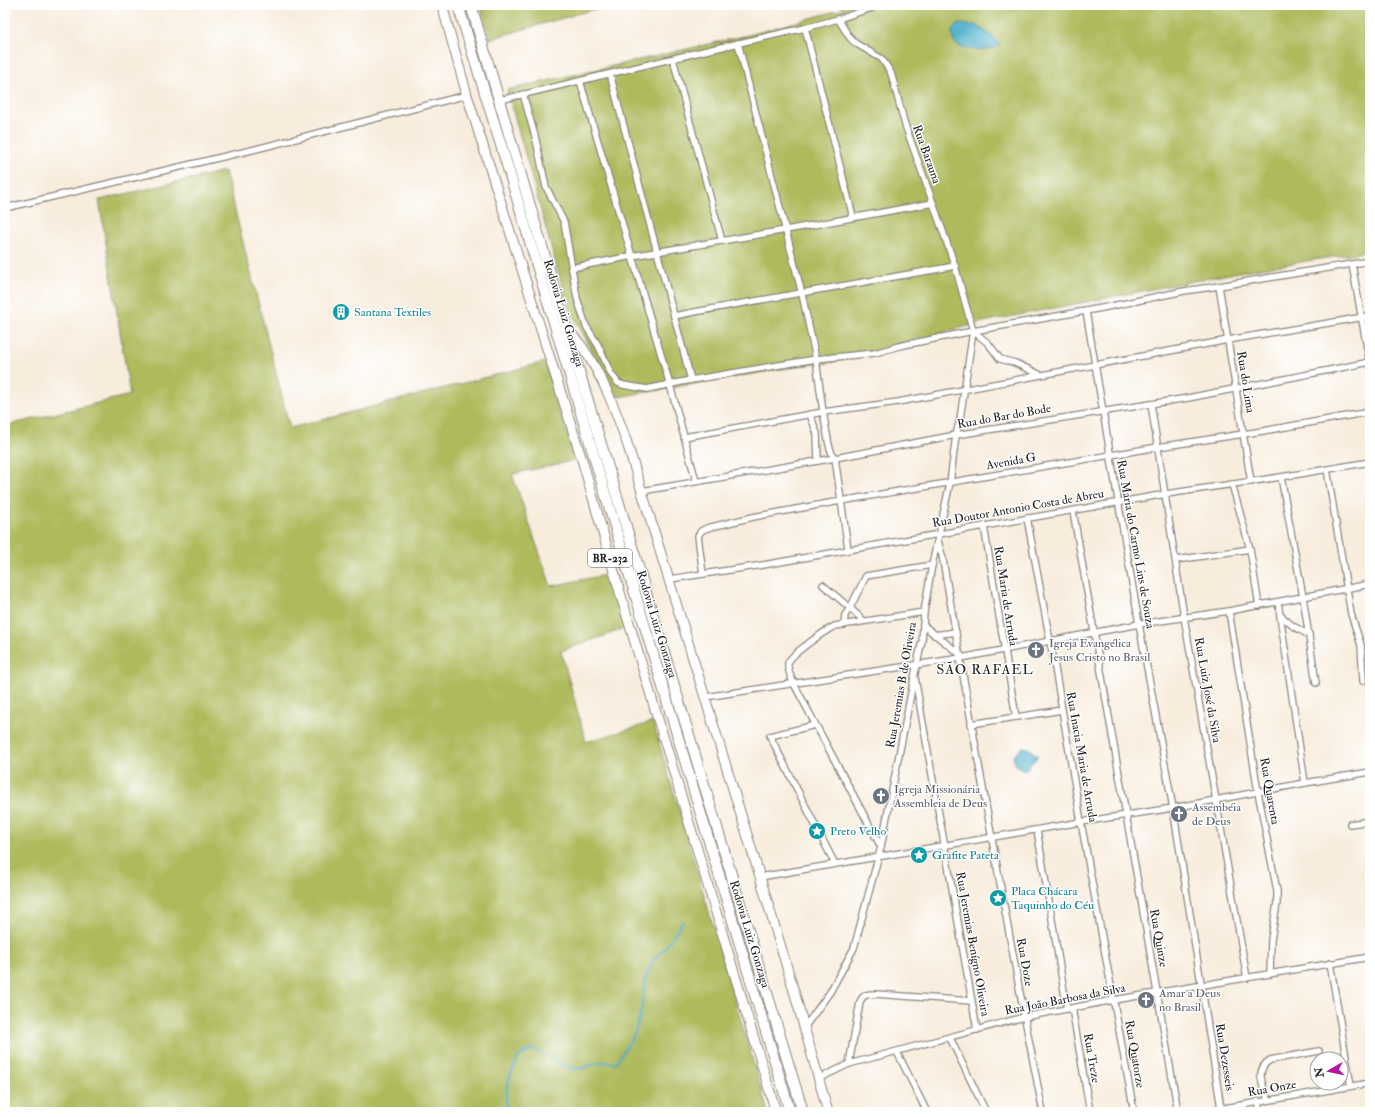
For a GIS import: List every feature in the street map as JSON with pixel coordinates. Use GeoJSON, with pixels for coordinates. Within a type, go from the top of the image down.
{"type":"FeatureCollection","features":[{"type":"Feature","properties":{"kind":"highway","name":"Rodovia Luiz Gonzaga"},"geometry":{"type":"LineString","coordinates":[[458,5],[790,1112]]}},
{"type":"Feature","properties":{"kind":"highway","name":"Rodovia Luiz Gonzaga"},"geometry":{"type":"LineString","coordinates":[[471,5],[566,328],[803,1112]]}},
{"type":"Feature","properties":{"kind":"main road","name":"BR-232"},"geometry":{"type":"LineString","coordinates":[[442,5],[467,95],[583,462],[623,604],[776,1112]]}},
{"type":"Feature","properties":{"kind":"main road"},"geometry":{"type":"LineString","coordinates":[[566,328],[583,348],[608,394],[619,420],[670,579],[760,877],[828,1112]]}},
{"type":"Feature","properties":{"kind":"street"},"geometry":{"type":"LineString","coordinates":[[500,100],[805,28],[872,8]]}},
{"type":"Feature","properties":{"kind":"street","name":"Rua Barauna"},"geometry":{"type":"LineString","coordinates":[[838,18],[850,38],[855,43],[882,59],[891,73],[905,125],[955,266],[973,331]]}},
{"type":"Feature","properties":{"kind":"street"},"geometry":{"type":"LineString","coordinates":[[805,28],[852,217]]}},
{"type":"Feature","properties":{"kind":"street"},"geometry":{"type":"LineString","coordinates":[[738,43],[802,294],[816,359],[830,450],[835,458],[848,549]]}},
{"type":"Feature","properties":{"kind":"street"},"geometry":{"type":"LineString","coordinates":[[673,58],[722,241]]}},
{"type":"Feature","properties":{"kind":"street"},"geometry":{"type":"LineString","coordinates":[[610,74],[691,380]]}},
{"type":"Feature","properties":{"kind":"street"},"geometry":{"type":"LineString","coordinates":[[580,81],[670,385],[696,481]]}},
{"type":"Feature","properties":{"kind":"street"},"geometry":{"type":"LineString","coordinates":[[523,94],[536,140],[546,186],[564,222],[577,298],[586,326],[598,344],[614,379],[623,385],[647,390],[691,380],[816,359],[880,352],[899,346],[973,331],[1086,311],[1184,291],[1370,261]]}},
{"type":"Feature","properties":{"kind":"street"},"geometry":{"type":"LineString","coordinates":[[5,208],[242,153],[467,95]]}},
{"type":"Feature","properties":{"kind":"street"},"geometry":{"type":"LineString","coordinates":[[571,268],[657,251],[786,230],[933,203]]}},
{"type":"Feature","properties":{"kind":"street"},"geometry":{"type":"LineString","coordinates":[[1352,264],[1370,363]]}},
{"type":"Feature","properties":{"kind":"street"},"geometry":{"type":"LineString","coordinates":[[674,316],[955,266]]}},
{"type":"Feature","properties":{"kind":"street","name":"Rua do Lima"},"geometry":{"type":"LineString","coordinates":[[1219,286],[1251,482]]}},
{"type":"Feature","properties":{"kind":"street","name":"Rua Maria do Carmo Lins de Souza"},"geometry":{"type":"LineString","coordinates":[[1086,311],[1139,624],[1173,808],[1202,986]]}},
{"type":"Feature","properties":{"kind":"street"},"geometry":{"type":"LineString","coordinates":[[684,437],[810,414],[898,402],[1040,374],[1370,316]]}},
{"type":"Feature","properties":{"kind":"street"},"geometry":{"type":"LineString","coordinates":[[973,331],[988,343],[1000,359],[1015,363],[1040,374]]}},
{"type":"Feature","properties":{"kind":"street","name":"Rua Jeremias B de Oliveira"},"geometry":{"type":"LineString","coordinates":[[804,1028],[830,992],[854,948],[881,847],[914,673],[922,640],[924,612],[932,565],[950,483],[956,435],[960,419],[973,331]]}},
{"type":"Feature","properties":{"kind":"street","name":"Rua do Bar do Bode"},"geometry":{"type":"LineString","coordinates":[[642,492],[956,435],[1236,389],[1370,363]]}},
{"type":"Feature","properties":{"kind":"street","name":"Rua Luiz José da Silva"},"geometry":{"type":"LineString","coordinates":[[1151,404],[1184,617],[1217,799],[1247,978]]}},
{"type":"Feature","properties":{"kind":"street","name":"Avenida G"},"geometry":{"type":"LineString","coordinates":[[703,574],[698,536],[703,529],[753,517],[1370,412]]}},
{"type":"Feature","properties":{"kind":"street"},"geometry":{"type":"LineString","coordinates":[[810,414],[817,434],[818,461]]}},
{"type":"Feature","properties":{"kind":"street","name":"Rua Doutor Antonio Costa de Abreu"},"geometry":{"type":"LineString","coordinates":[[670,579],[763,565],[848,549],[938,536],[984,526],[1118,502],[1370,462]]}},
{"type":"Feature","properties":{"kind":"street"},"geometry":{"type":"LineString","coordinates":[[1327,469],[1351,614],[1361,645],[1363,681]]}},
{"type":"Feature","properties":{"kind":"street"},"geometry":{"type":"LineString","coordinates":[[1281,477],[1303,597],[1316,683]]}},
{"type":"Feature","properties":{"kind":"street"},"geometry":{"type":"LineString","coordinates":[[1232,484],[1250,549],[1259,606]]}},
{"type":"Feature","properties":{"kind":"street","name":"Rua Quinze"},"geometry":{"type":"LineString","coordinates":[[1073,511],[1178,1112]]}},
{"type":"Feature","properties":{"kind":"street","name":"Rua Inacia Maria de Arruda"},"geometry":{"type":"LineString","coordinates":[[1027,518],[1114,1000]]}},
{"type":"Feature","properties":{"kind":"street","name":"Rua Maria de Arruda"},"geometry":{"type":"LineString","coordinates":[[984,526],[1016,717]]}},
{"type":"Feature","properties":{"kind":"street","name":"Rua Doze"},"geometry":{"type":"LineString","coordinates":[[938,536],[961,657],[971,724],[1024,1017],[1043,1112]]}},
{"type":"Feature","properties":{"kind":"street"},"geometry":{"type":"LineString","coordinates":[[1176,560],[1250,549]]}},
{"type":"Feature","properties":{"kind":"street"},"geometry":{"type":"LineString","coordinates":[[844,625],[845,615],[866,576],[932,565]]}},
{"type":"Feature","properties":{"kind":"street"},"geometry":{"type":"LineString","coordinates":[[823,584],[864,622]]}},
{"type":"Feature","properties":{"kind":"street"},"geometry":{"type":"LineString","coordinates":[[705,697],[917,665],[1139,624],[1259,606],[1370,584]]}},
{"type":"Feature","properties":{"kind":"street"},"geometry":{"type":"LineString","coordinates":[[1278,602],[1304,783]]}},
{"type":"Feature","properties":{"kind":"street","name":"Rua Quarenta"},"geometry":{"type":"LineString","coordinates":[[1229,611],[1258,792],[1277,897],[1271,940],[1270,974]]}},
{"type":"Feature","properties":{"kind":"street"},"geometry":{"type":"LineString","coordinates":[[881,847],[794,684],[788,669],[789,660],[823,632],[835,626],[924,612]]}},
{"type":"Feature","properties":{"kind":"street"},"geometry":{"type":"LineString","coordinates":[[1280,615],[1309,635]]}},
{"type":"Feature","properties":{"kind":"street"},"geometry":{"type":"LineString","coordinates":[[923,625],[961,657]]}},
{"type":"Feature","properties":{"kind":"street"},"geometry":{"type":"LineString","coordinates":[[934,634],[956,632]]}},
{"type":"Feature","properties":{"kind":"street","name":"Rua Jeremias Benígno Oliveira"},"geometry":{"type":"LineString","coordinates":[[914,673],[977,1030]]}},
{"type":"Feature","properties":{"kind":"street"},"geometry":{"type":"LineString","coordinates":[[971,724],[1062,710]]}},
{"type":"Feature","properties":{"kind":"street"},"geometry":{"type":"LineString","coordinates":[[815,724],[770,736],[835,864]]}},
{"type":"Feature","properties":{"kind":"street"},"geometry":{"type":"LineString","coordinates":[[760,877],[1081,822],[1173,808],[1370,772]]}},
{"type":"Feature","properties":{"kind":"street"},"geometry":{"type":"LineString","coordinates":[[1350,824],[1370,821]]}},
{"type":"Feature","properties":{"kind":"street","name":"Rua Treze"},"geometry":{"type":"LineString","coordinates":[[1037,830],[1090,1112]]}},
{"type":"Feature","properties":{"kind":"street","name":"Rua João Barbosa da Silva"},"geometry":{"type":"LineString","coordinates":[[818,1079],[849,1064],[1024,1017],[1114,1000],[1370,957]]}},
{"type":"Feature","properties":{"kind":"street"},"geometry":{"type":"LineString","coordinates":[[1330,963],[1351,1086]]}},
{"type":"Feature","properties":{"kind":"street","name":"Rua Dezesseis"},"geometry":{"type":"LineString","coordinates":[[1202,986],[1221,1108]]}},
{"type":"Feature","properties":{"kind":"street"},"geometry":{"type":"LineString","coordinates":[[849,1064],[860,1002],[864,995],[875,994],[971,1001]]}},
{"type":"Feature","properties":{"kind":"street","name":"Rua Quatorze"},"geometry":{"type":"LineString","coordinates":[[1114,1000],[1134,1112]]}},
{"type":"Feature","properties":{"kind":"street"},"geometry":{"type":"LineString","coordinates":[[950,1038],[986,1112]]}},
{"type":"Feature","properties":{"kind":"street"},"geometry":{"type":"LineString","coordinates":[[897,1052],[927,1112]]}},
{"type":"Feature","properties":{"kind":"street"},"geometry":{"type":"LineString","coordinates":[[1268,1099],[1260,1073],[1265,1063],[1270,1060],[1309,1053]]}},
{"type":"Feature","properties":{"kind":"street","name":"Rua Onze"},"geometry":{"type":"LineString","coordinates":[[1201,1112],[1268,1099],[1370,1083]]}},
{"type":"Feature","properties":{"kind":"street"},"geometry":{"type":"LineString","coordinates":[[1258,1101],[1260,1112]]}},
{"type":"Feature","properties":{"kind":"green space"},"geometry":{"type":"Polygon","coordinates":[[[480,5],[597,5],[598,8],[490,39],[480,5]]]}},
{"type":"Feature","properties":{"kind":"green space"},"geometry":{"type":"Polygon","coordinates":[[[840,5],[1367,5],[1370,10],[1370,251],[1250,270],[983,322],[824,364],[805,365],[618,397],[568,307],[507,90],[753,34],[843,9],[840,5]]]}},
{"type":"Feature","properties":{"kind":"green space"},"geometry":{"type":"Polygon","coordinates":[[[225,171],[290,428],[545,362],[558,408],[577,460],[512,474],[551,586],[610,574],[626,628],[561,651],[586,742],[653,722],[768,1112],[478,1112],[477,1106],[476,1112],[5,1112],[5,426],[130,395],[99,200],[225,171]]]}},
{"type":"Feature","properties":{"kind":"water"},"geometry":{"type":"Polygon","coordinates":[[[959,24],[976,25],[992,36],[1000,45],[981,50],[960,47],[953,41],[952,29],[959,24]]]}},
{"type":"Feature","properties":{"kind":"water"},"geometry":{"type":"Polygon","coordinates":[[[1023,747],[1028,748],[1038,756],[1025,771],[1014,762],[1013,756],[1023,747]]]}},
{"type":"Feature","properties":{"kind":"waterway"},"geometry":{"type":"LineString","coordinates":[[507,1112],[506,1095],[508,1082],[520,1055],[534,1049],[560,1064],[570,1068],[579,1069],[601,1062],[616,1063],[635,1033],[640,1016],[646,977],[652,962],[665,948],[683,921]]}},
{"type":"Feature","properties":{"kind":"place","name":"Santana Textiles"},"geometry":{"type":"Point","coordinates":[341,312]}},
{"type":"Feature","properties":{"kind":"place","name":"Igreja Evangélica Jesus Cristo no Brasil"},"geometry":{"type":"Point","coordinates":[1036,650]}},
{"type":"Feature","properties":{"kind":"place","name":"Igreja Missionária Assembleia de Deus"},"geometry":{"type":"Point","coordinates":[881,796]}},
{"type":"Feature","properties":{"kind":"place","name":"Assembéia de Deus"},"geometry":{"type":"Point","coordinates":[1179,814]}},
{"type":"Feature","properties":{"kind":"place","name":"Preto Velho"},"geometry":{"type":"Point","coordinates":[817,831]}},
{"type":"Feature","properties":{"kind":"place","name":"Grafite Pateta"},"geometry":{"type":"Point","coordinates":[919,855]}},
{"type":"Feature","properties":{"kind":"place","name":"Placa Chácara Taquinho do Céu"},"geometry":{"type":"Point","coordinates":[998,898]}},
{"type":"Feature","properties":{"kind":"place","name":"Amar a Deus no Brasil"},"geometry":{"type":"Point","coordinates":[1146,1000]}},
{"type":"Feature","properties":{"kind":"district","name":"SÃO RAFAEL"},"geometry":{"type":"Point","coordinates":[985,669]}}]}
